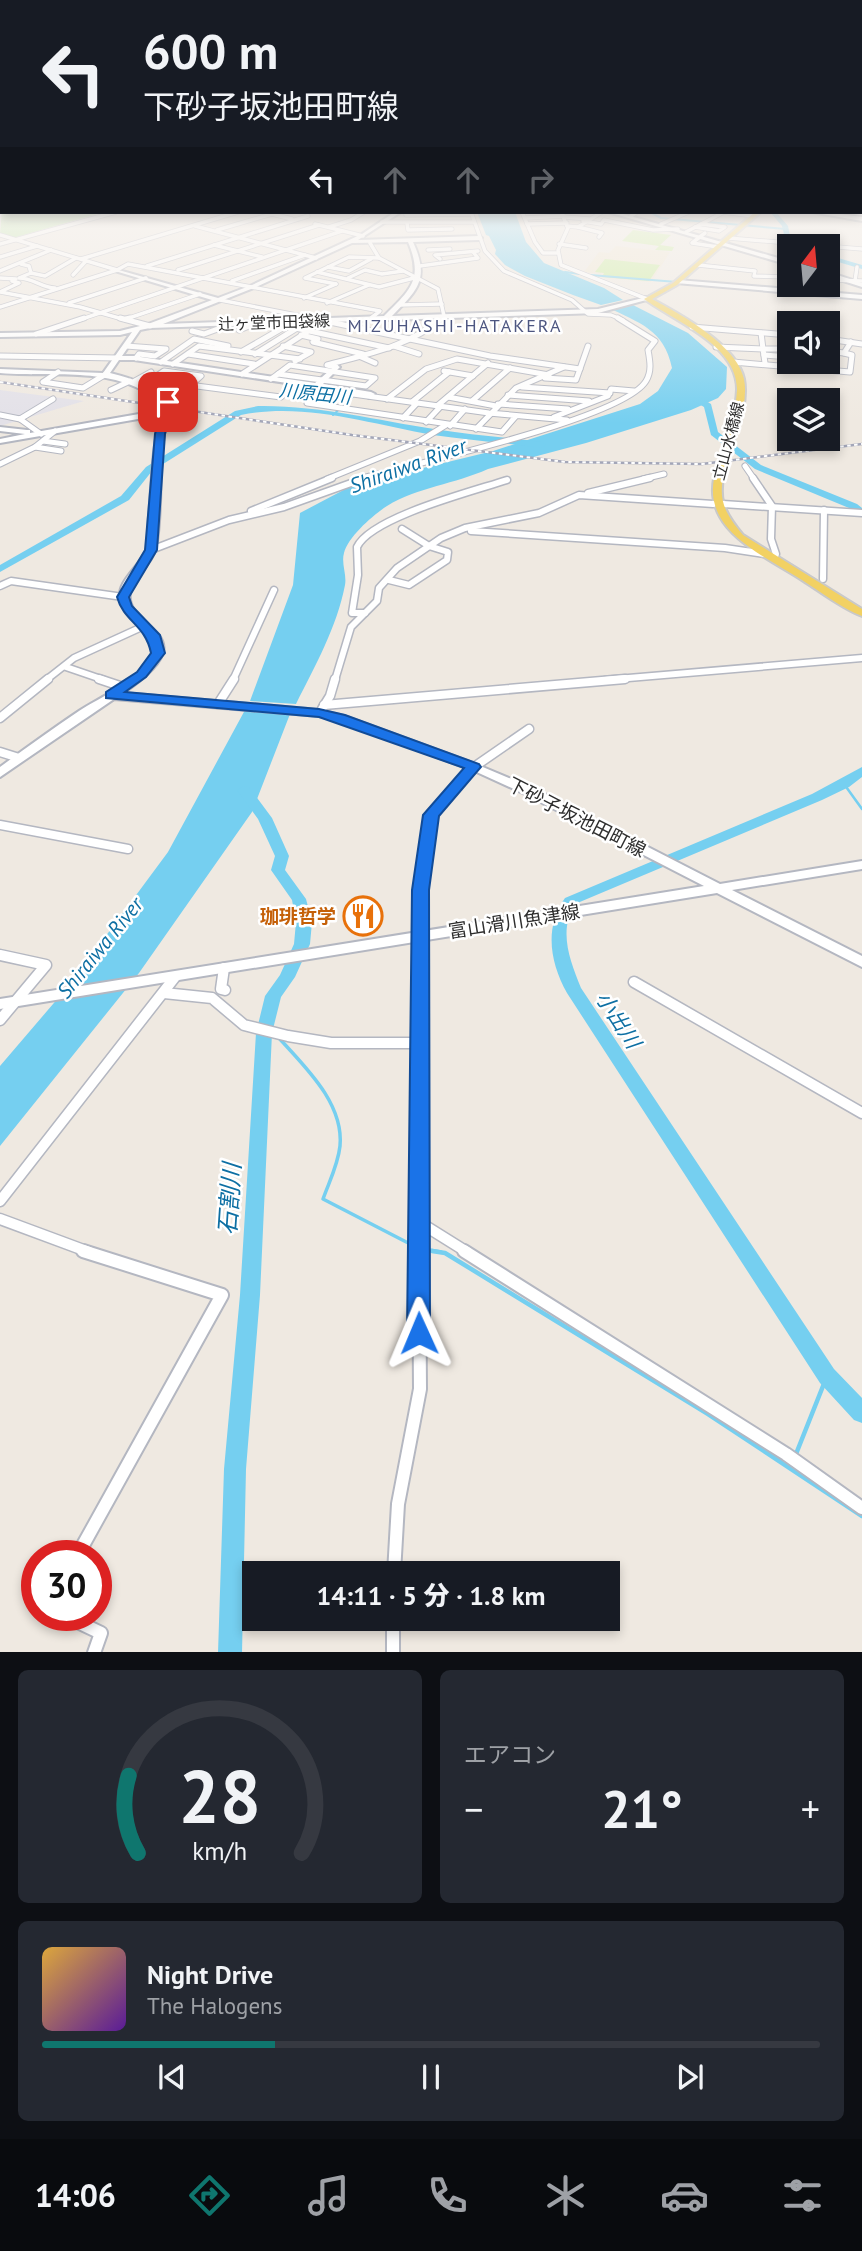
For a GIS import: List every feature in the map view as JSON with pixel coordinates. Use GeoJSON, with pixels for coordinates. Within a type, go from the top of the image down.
{"type":"FeatureCollection","features":[{"type":"Feature","properties":{"kind":"main road"},"geometry":{"type":"LineString","coordinates":[[0,335],[120,333],[137,330],[220,300],[291,269]]}},
{"type":"Feature","properties":{"kind":"main road"},"geometry":{"type":"LineString","coordinates":[[386,318],[411,293],[419,269]]}},
{"type":"Feature","properties":{"kind":"main road"},"geometry":{"type":"LineString","coordinates":[[645,300],[678,282],[693,269]]}},
{"type":"Feature","properties":{"kind":"main road"},"geometry":{"type":"LineString","coordinates":[[117,270],[220,300]]}},
{"type":"Feature","properties":{"kind":"main road"},"geometry":{"type":"LineString","coordinates":[[840,279],[862,283]]}},
{"type":"Feature","properties":{"kind":"main road"},"geometry":{"type":"LineString","coordinates":[[678,282],[862,297]]}},
{"type":"Feature","properties":{"kind":"main road"},"geometry":{"type":"LineString","coordinates":[[645,300],[692,327],[733,362]]}},
{"type":"Feature","properties":{"kind":"main road","name":"辻ヶ堂市田袋線"},"geometry":{"type":"LineString","coordinates":[[150,326],[237,327],[259,322],[286,324],[315,320],[602,311],[645,300]]}},
{"type":"Feature","properties":{"kind":"main road"},"geometry":{"type":"LineString","coordinates":[[106,374],[137,330]]}},
{"type":"Feature","properties":{"kind":"main road"},"geometry":{"type":"LineString","coordinates":[[117,358],[136,358],[242,374],[274,376],[371,394],[369,396]]}},
{"type":"Feature","properties":{"kind":"main road","name":"立山水橋線"},"geometry":{"type":"LineString","coordinates":[[733,362],[740,376],[741,398],[715,486],[716,501],[740,537],[862,612]]}},
{"type":"Feature","properties":{"kind":"main road"},"geometry":{"type":"LineString","coordinates":[[319,385],[334,369]]}},
{"type":"Feature","properties":{"kind":"main road"},"geometry":{"type":"LineString","coordinates":[[3,371],[106,374],[132,381],[148,390],[166,406]]}},
{"type":"Feature","properties":{"kind":"main road"},"geometry":{"type":"LineString","coordinates":[[3,440],[42,437],[55,431],[166,406]]}},
{"type":"Feature","properties":{"kind":"main road"},"geometry":{"type":"LineString","coordinates":[[0,773],[142,674],[158,653],[154,635],[126,607],[123,597],[151,550],[160,434],[166,406]]}},
{"type":"Feature","properties":{"kind":"main road"},"geometry":{"type":"LineString","coordinates":[[0,429],[42,437]]}},
{"type":"Feature","properties":{"kind":"main road","name":"下砂子坂池田町線"},"geometry":{"type":"LineString","coordinates":[[111,695],[319,710],[474,767],[530,791],[862,962]]}},
{"type":"Feature","properties":{"kind":"main road","name":"富山滑川魚津線"},"geometry":{"type":"LineString","coordinates":[[0,1004],[169,982],[246,964],[862,865]]}},
{"type":"Feature","properties":{"kind":"street"},"geometry":{"type":"LineString","coordinates":[[30,269],[31,273]]}},
{"type":"Feature","properties":{"kind":"street"},"geometry":{"type":"LineString","coordinates":[[12,281],[31,273],[45,275],[58,269]]}},
{"type":"Feature","properties":{"kind":"street"},"geometry":{"type":"LineString","coordinates":[[73,275],[79,269]]}},
{"type":"Feature","properties":{"kind":"street"},"geometry":{"type":"LineString","coordinates":[[161,269],[380,312],[371,318]]}},
{"type":"Feature","properties":{"kind":"street"},"geometry":{"type":"LineString","coordinates":[[175,271],[181,269]]}},
{"type":"Feature","properties":{"kind":"street"},"geometry":{"type":"LineString","coordinates":[[323,269],[305,278],[336,284]]}},
{"type":"Feature","properties":{"kind":"street"},"geometry":{"type":"LineString","coordinates":[[334,369],[327,365],[392,347],[427,331],[444,316],[438,289],[398,269]]}},
{"type":"Feature","properties":{"kind":"street"},"geometry":{"type":"LineString","coordinates":[[229,520],[275,510],[342,484],[391,469],[468,453],[572,421],[612,404],[645,383],[652,359],[648,350],[655,341],[617,317],[591,315],[572,300],[502,269]]}},
{"type":"Feature","properties":{"kind":"street"},"geometry":{"type":"LineString","coordinates":[[569,269],[645,300]]}},
{"type":"Feature","properties":{"kind":"street"},"geometry":{"type":"LineString","coordinates":[[569,269],[575,272]]}},
{"type":"Feature","properties":{"kind":"street"},"geometry":{"type":"LineString","coordinates":[[737,269],[755,271],[754,275],[777,276]]}},
{"type":"Feature","properties":{"kind":"street"},"geometry":{"type":"LineString","coordinates":[[852,281],[856,269]]}},
{"type":"Feature","properties":{"kind":"street"},"geometry":{"type":"LineString","coordinates":[[0,307],[117,270]]}},
{"type":"Feature","properties":{"kind":"street"},"geometry":{"type":"LineString","coordinates":[[36,334],[226,270],[247,275]]}},
{"type":"Feature","properties":{"kind":"street"},"geometry":{"type":"LineString","coordinates":[[229,282],[264,270]]}},
{"type":"Feature","properties":{"kind":"street"},"geometry":{"type":"LineString","coordinates":[[369,285],[319,307],[290,301],[365,270],[382,274],[402,271]]}},
{"type":"Feature","properties":{"kind":"street"},"geometry":{"type":"LineString","coordinates":[[317,272],[379,287],[417,278]]}},
{"type":"Feature","properties":{"kind":"street"},"geometry":{"type":"LineString","coordinates":[[0,278],[19,283],[0,292]]}},
{"type":"Feature","properties":{"kind":"street"},"geometry":{"type":"LineString","coordinates":[[19,278],[32,278],[48,288],[58,289]]}},
{"type":"Feature","properties":{"kind":"street"},"geometry":{"type":"LineString","coordinates":[[66,304],[146,278]]}},
{"type":"Feature","properties":{"kind":"street"},"geometry":{"type":"LineString","coordinates":[[362,288],[373,290]]}},
{"type":"Feature","properties":{"kind":"street"},"geometry":{"type":"LineString","coordinates":[[0,292],[66,304],[150,326]]}},
{"type":"Feature","properties":{"kind":"street"},"geometry":{"type":"LineString","coordinates":[[126,320],[200,294]]}},
{"type":"Feature","properties":{"kind":"street"},"geometry":{"type":"LineString","coordinates":[[220,300],[495,357],[580,369]]}},
{"type":"Feature","properties":{"kind":"street"},"geometry":{"type":"LineString","coordinates":[[399,305],[442,304]]}},
{"type":"Feature","properties":{"kind":"street"},"geometry":{"type":"LineString","coordinates":[[242,374],[284,346],[315,320]]}},
{"type":"Feature","properties":{"kind":"street"},"geometry":{"type":"LineString","coordinates":[[241,352],[286,324],[318,339],[295,348]]}},
{"type":"Feature","properties":{"kind":"street"},"geometry":{"type":"LineString","coordinates":[[192,331],[204,334],[237,327]]}},
{"type":"Feature","properties":{"kind":"street"},"geometry":{"type":"LineString","coordinates":[[692,327],[777,333]]}},
{"type":"Feature","properties":{"kind":"street"},"geometry":{"type":"LineString","coordinates":[[255,354],[301,331],[310,330],[419,354]]}},
{"type":"Feature","properties":{"kind":"street"},"geometry":{"type":"LineString","coordinates":[[758,331],[765,363]]}},
{"type":"Feature","properties":{"kind":"street"},"geometry":{"type":"LineString","coordinates":[[161,362],[194,339],[234,348],[231,350]]}},
{"type":"Feature","properties":{"kind":"street"},"geometry":{"type":"LineString","coordinates":[[840,341],[862,344]]}},
{"type":"Feature","properties":{"kind":"street"},"geometry":{"type":"LineString","coordinates":[[313,342],[362,355],[375,363]]}},
{"type":"Feature","properties":{"kind":"street"},"geometry":{"type":"LineString","coordinates":[[844,353],[851,342]]}},
{"type":"Feature","properties":{"kind":"street"},"geometry":{"type":"LineString","coordinates":[[125,346],[166,349],[155,356],[139,354],[136,358]]}},
{"type":"Feature","properties":{"kind":"street"},"geometry":{"type":"LineString","coordinates":[[173,364],[199,346],[300,359]]}},
{"type":"Feature","properties":{"kind":"street"},"geometry":{"type":"LineString","coordinates":[[274,376],[311,352],[284,346]]}},
{"type":"Feature","properties":{"kind":"street"},"geometry":{"type":"LineString","coordinates":[[378,414],[390,399],[426,369],[457,359],[576,380],[588,346]]}},
{"type":"Feature","properties":{"kind":"street"},"geometry":{"type":"LineString","coordinates":[[716,347],[777,355]]}},
{"type":"Feature","properties":{"kind":"street"},"geometry":{"type":"LineString","coordinates":[[763,352],[777,350]]}},
{"type":"Feature","properties":{"kind":"street"},"geometry":{"type":"LineString","coordinates":[[840,352],[862,356]]}},
{"type":"Feature","properties":{"kind":"street"},"geometry":{"type":"LineString","coordinates":[[188,354],[254,364]]}},
{"type":"Feature","properties":{"kind":"street"},"geometry":{"type":"LineString","coordinates":[[733,362],[850,372],[852,355]]}},
{"type":"Feature","properties":{"kind":"street"},"geometry":{"type":"LineString","coordinates":[[0,356],[117,358]]}},
{"type":"Feature","properties":{"kind":"street"},"geometry":{"type":"LineString","coordinates":[[426,422],[447,397],[495,357]]}},
{"type":"Feature","properties":{"kind":"street"},"geometry":{"type":"LineString","coordinates":[[191,385],[201,376],[164,371],[151,380],[281,397],[290,389],[319,385],[366,386],[375,378],[334,369],[290,365]]}},
{"type":"Feature","properties":{"kind":"street"},"geometry":{"type":"LineString","coordinates":[[472,401],[510,368]]}},
{"type":"Feature","properties":{"kind":"street"},"geometry":{"type":"LineString","coordinates":[[476,429],[497,405],[519,387],[564,368]]}},
{"type":"Feature","properties":{"kind":"street"},"geometry":{"type":"LineString","coordinates":[[426,369],[473,376]]}},
{"type":"Feature","properties":{"kind":"street"},"geometry":{"type":"LineString","coordinates":[[58,372],[43,382],[83,388],[106,374]]}},
{"type":"Feature","properties":{"kind":"street"},"geometry":{"type":"LineString","coordinates":[[111,390],[151,372]]}},
{"type":"Feature","properties":{"kind":"street"},"geometry":{"type":"LineString","coordinates":[[403,418],[414,402],[449,372]]}},
{"type":"Feature","properties":{"kind":"street"},"geometry":{"type":"LineString","coordinates":[[148,390],[162,381]]}},
{"type":"Feature","properties":{"kind":"street"},"geometry":{"type":"LineString","coordinates":[[319,385],[352,394],[489,413],[572,421]]}},
{"type":"Feature","properties":{"kind":"street"},"geometry":{"type":"LineString","coordinates":[[319,385],[307,403],[502,432],[516,415]]}},
{"type":"Feature","properties":{"kind":"street"},"geometry":{"type":"LineString","coordinates":[[519,387],[610,393]]}},
{"type":"Feature","properties":{"kind":"street"},"geometry":{"type":"LineString","coordinates":[[552,418],[593,402],[610,393],[611,389],[634,391]]}},
{"type":"Feature","properties":{"kind":"street"},"geometry":{"type":"LineString","coordinates":[[166,406],[183,392]]}},
{"type":"Feature","properties":{"kind":"street"},"geometry":{"type":"LineString","coordinates":[[337,408],[352,394]]}},
{"type":"Feature","properties":{"kind":"street"},"geometry":{"type":"LineString","coordinates":[[508,395],[593,402]]}},
{"type":"Feature","properties":{"kind":"street"},"geometry":{"type":"LineString","coordinates":[[353,410],[369,396]]}},
{"type":"Feature","properties":{"kind":"street"},"geometry":{"type":"LineString","coordinates":[[447,397],[497,405],[573,410]]}},
{"type":"Feature","properties":{"kind":"street"},"geometry":{"type":"LineString","coordinates":[[20,419],[53,399]]}},
{"type":"Feature","properties":{"kind":"street"},"geometry":{"type":"LineString","coordinates":[[151,550],[421,441],[448,426],[465,410]]}},
{"type":"Feature","properties":{"kind":"street"},"geometry":{"type":"LineString","coordinates":[[0,415],[20,419],[42,437],[65,444]]}},
{"type":"Feature","properties":{"kind":"street"},"geometry":{"type":"LineString","coordinates":[[35,447],[42,437]]}},
{"type":"Feature","properties":{"kind":"street"},"geometry":{"type":"LineString","coordinates":[[0,464],[9,457],[35,447],[61,451]]}},
{"type":"Feature","properties":{"kind":"street"},"geometry":{"type":"LineString","coordinates":[[0,456],[9,457]]}},
{"type":"Feature","properties":{"kind":"street"},"geometry":{"type":"LineString","coordinates":[[461,530],[724,548],[769,556],[776,554],[769,541],[774,512],[772,506],[745,466]]}},
{"type":"Feature","properties":{"kind":"street"},"geometry":{"type":"LineString","coordinates":[[319,710],[334,685],[351,627],[377,601],[379,588],[397,568],[429,546],[461,530],[539,513],[579,495],[664,474]]}},
{"type":"Feature","properties":{"kind":"street"},"geometry":{"type":"LineString","coordinates":[[365,613],[352,613],[358,574],[358,542],[367,532],[396,519],[508,480]]}},
{"type":"Feature","properties":{"kind":"street"},"geometry":{"type":"LineString","coordinates":[[579,495],[713,503]]}},
{"type":"Feature","properties":{"kind":"street"},"geometry":{"type":"LineString","coordinates":[[727,521],[725,504],[859,513]]}},
{"type":"Feature","properties":{"kind":"street"},"geometry":{"type":"LineString","coordinates":[[823,579],[824,510]]}},
{"type":"Feature","properties":{"kind":"street"},"geometry":{"type":"LineString","coordinates":[[389,580],[409,585],[447,560],[448,552],[429,546],[402,529]]}},
{"type":"Feature","properties":{"kind":"street"},"geometry":{"type":"LineString","coordinates":[[0,586],[11,581],[123,597]]}},
{"type":"Feature","properties":{"kind":"street"},"geometry":{"type":"LineString","coordinates":[[220,704],[239,670],[238,664],[274,590]]}},
{"type":"Feature","properties":{"kind":"street"},"geometry":{"type":"LineString","coordinates":[[0,718],[74,658],[144,626]]}},
{"type":"Feature","properties":{"kind":"street"},"geometry":{"type":"LineString","coordinates":[[319,710],[862,658]]}},
{"type":"Feature","properties":{"kind":"street"},"geometry":{"type":"LineString","coordinates":[[66,667],[123,687]]}},
{"type":"Feature","properties":{"kind":"street"},"geometry":{"type":"LineString","coordinates":[[395,1561],[398,1504],[420,1389],[418,936],[420,890],[431,815],[474,767],[529,729]]}},
{"type":"Feature","properties":{"kind":"street"},"geometry":{"type":"LineString","coordinates":[[0,752],[19,758]]}},
{"type":"Feature","properties":{"kind":"street"},"geometry":{"type":"LineString","coordinates":[[0,825],[128,849]]}},
{"type":"Feature","properties":{"kind":"street"},"geometry":{"type":"LineString","coordinates":[[0,955],[46,965],[20,1001],[0,1020]]}},
{"type":"Feature","properties":{"kind":"street"},"geometry":{"type":"LineString","coordinates":[[224,968],[221,989],[225,990]]}},
{"type":"Feature","properties":{"kind":"street"},"geometry":{"type":"LineString","coordinates":[[0,1201],[169,982],[212,998],[244,1026],[331,1043],[419,1043]]}},
{"type":"Feature","properties":{"kind":"street"},"geometry":{"type":"LineString","coordinates":[[634,982],[862,1113]]}},
{"type":"Feature","properties":{"kind":"street"},"geometry":{"type":"LineString","coordinates":[[0,1219],[72,1247],[222,1295],[87,1540]]}},
{"type":"Feature","properties":{"kind":"street"},"geometry":{"type":"LineString","coordinates":[[419,1222],[786,1454],[862,1508]]}},
{"type":"Feature","properties":{"kind":"street"},"geometry":{"type":"LineString","coordinates":[[94,1652],[101,1633],[97,1631]]}},
{"type":"Feature","properties":{"kind":"street"},"geometry":{"type":"LineString","coordinates":[[393,1631],[393,1652]]}},
{"type":"Feature","properties":{"kind":"shaded area"},"geometry":{"type":"Polygon","coordinates":[[[586,269],[659,269],[651,282],[598,277],[600,274],[584,272],[586,269]]]}},
{"type":"Feature","properties":{"kind":"shaded area"},"geometry":{"type":"Polygon","coordinates":[[[0,390],[84,401],[0,426],[0,390]]]}},
{"type":"Feature","properties":{"kind":"green space"},"geometry":{"type":"Polygon","coordinates":[[[597,269],[657,269],[649,281],[602,277],[604,273],[595,272],[597,269]]]}},
{"type":"Feature","properties":{"kind":"water"},"geometry":{"type":"Polygon","coordinates":[[[512,269],[559,269],[604,288],[623,300],[601,305],[512,269]]]}},
{"type":"Feature","properties":{"kind":"water"},"geometry":{"type":"Polygon","coordinates":[[[629,303],[688,333],[727,367],[726,389],[718,398],[691,410],[586,443],[488,469],[424,490],[387,506],[362,527],[346,547],[343,557],[345,585],[337,616],[296,704],[250,701],[293,585],[300,513],[353,485],[493,451],[640,404],[658,391],[672,368],[663,344],[656,336],[640,323],[607,307],[629,303]]]}},
{"type":"Feature","properties":{"kind":"water","name":"Shiraiwa River"},"geometry":{"type":"Polygon","coordinates":[[[245,710],[290,714],[252,812],[139,973],[0,1146],[0,1066],[71,983],[168,852],[245,710]]]}},
{"type":"Feature","properties":{"kind":"waterway"},"geometry":{"type":"LineString","coordinates":[[565,272],[580,274]]}},
{"type":"Feature","properties":{"kind":"waterway"},"geometry":{"type":"LineString","coordinates":[[590,275],[677,282]]}},
{"type":"Feature","properties":{"kind":"waterway"},"geometry":{"type":"LineString","coordinates":[[333,415],[354,396]]}},
{"type":"Feature","properties":{"kind":"waterway","name":"小出川"},"geometry":{"type":"LineString","coordinates":[[695,398],[708,406],[714,433],[758,467],[853,506],[862,513]]}},
{"type":"Feature","properties":{"kind":"waterway","name":"川原田川"},"geometry":{"type":"LineString","coordinates":[[0,569],[125,498],[149,469],[238,413],[258,409],[307,410],[434,432],[541,445]]}},
{"type":"Feature","properties":{"kind":"waterway","name":"小出川"},"geometry":{"type":"LineString","coordinates":[[862,771],[844,784],[817,797],[570,901],[563,911],[559,933],[562,956],[573,989],[827,1376],[862,1413]]}},
{"type":"Feature","properties":{"kind":"waterway"},"geometry":{"type":"LineString","coordinates":[[844,784],[862,809]]}},
{"type":"Feature","properties":{"kind":"waterway","name":"石割川"},"geometry":{"type":"LineString","coordinates":[[230,1652],[235,1469],[250,1295],[264,1033],[273,996],[287,977],[302,944],[304,922],[299,899],[278,870],[282,856],[265,818],[244,790]]}},
{"type":"Feature","properties":{"kind":"waterway","name":"石割川"},"geometry":{"type":"LineString","coordinates":[[267,1018],[273,1030]]}},
{"type":"Feature","properties":{"kind":"waterway"},"geometry":{"type":"LineString","coordinates":[[279,1038],[321,1087],[336,1115],[340,1130],[339,1153],[323,1199],[414,1246]]}},
{"type":"Feature","properties":{"kind":"waterway"},"geometry":{"type":"LineString","coordinates":[[424,1249],[441,1252]]}},
{"type":"Feature","properties":{"kind":"waterway"},"geometry":{"type":"LineString","coordinates":[[432,1251],[445,1253],[708,1414],[862,1516]]}},
{"type":"Feature","properties":{"kind":"waterway"},"geometry":{"type":"LineString","coordinates":[[796,1454],[827,1376]]}},
{"type":"Feature","properties":{"kind":"railway"},"geometry":{"type":"LineString","coordinates":[[0,382],[352,435],[565,462],[702,464],[862,444]]}},
{"type":"Feature","properties":{"kind":"place","name":"珈琲哲学"},"geometry":{"type":"Point","coordinates":[363,916]}},
{"type":"Feature","properties":{"kind":"district","name":"MIZUHASHI-HATAKERA"},"geometry":{"type":"Point","coordinates":[455,326]}},
{"type":"Feature","properties":{"kind":"route"},"geometry":{"type":"LineString","coordinates":[[168,402],[160,434],[151,550],[123,597],[126,607],[154,635],[158,653],[142,674],[111,695],[319,713],[340,718],[474,767],[431,815],[420,890],[419,1333]]}}]}
